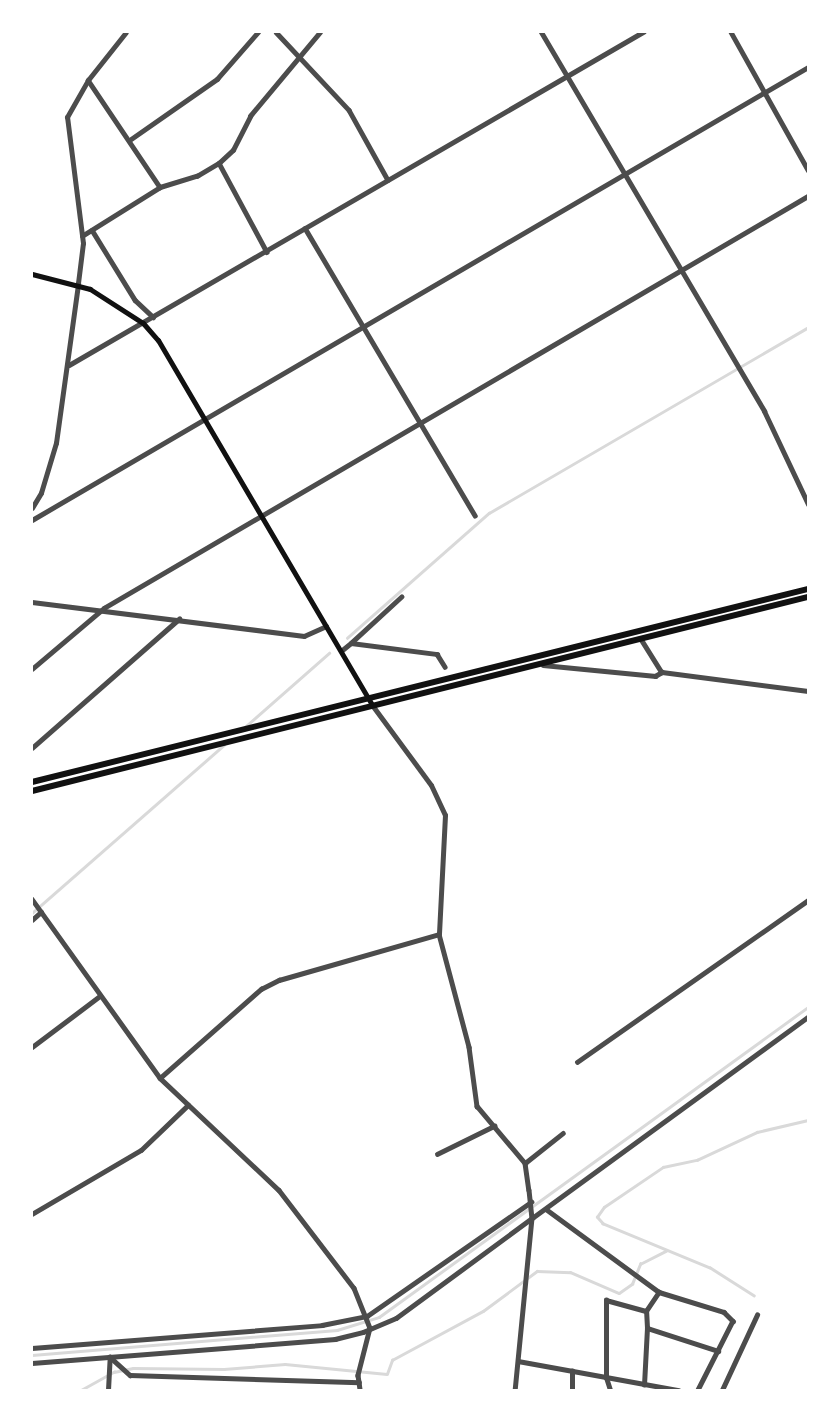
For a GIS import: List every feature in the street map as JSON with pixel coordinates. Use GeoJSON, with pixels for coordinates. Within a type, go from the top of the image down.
{"type":"FeatureCollection","features":[{"type":"Feature","properties":{"kind":"main road"},"geometry":{"type":"LineString","coordinates":[[32,274],[78,283],[143,323],[205,419],[372,705]]}},
{"type":"Feature","properties":{"kind":"main road"},"geometry":{"type":"LineString","coordinates":[[32,782],[808,589]]}},
{"type":"Feature","properties":{"kind":"main road"},"geometry":{"type":"LineString","coordinates":[[32,791],[808,597]]}},
{"type":"Feature","properties":{"kind":"street"},"geometry":{"type":"LineString","coordinates":[[32,508],[52,461],[69,365],[78,283],[82,236],[67,117],[88,80],[126,32]]}},
{"type":"Feature","properties":{"kind":"street"},"geometry":{"type":"LineString","coordinates":[[131,139],[217,79],[258,32]]}},
{"type":"Feature","properties":{"kind":"street"},"geometry":{"type":"LineString","coordinates":[[276,32],[349,110],[388,180]]}},
{"type":"Feature","properties":{"kind":"street"},"geometry":{"type":"LineString","coordinates":[[82,236],[160,187],[197,176],[219,163],[233,150],[250,116],[300,60],[320,32]]}},
{"type":"Feature","properties":{"kind":"street"},"geometry":{"type":"LineString","coordinates":[[541,32],[764,411],[808,504]]}},
{"type":"Feature","properties":{"kind":"street"},"geometry":{"type":"LineString","coordinates":[[69,365],[643,32]]}},
{"type":"Feature","properties":{"kind":"street"},"geometry":{"type":"LineString","coordinates":[[731,32],[808,170]]}},
{"type":"Feature","properties":{"kind":"street"},"geometry":{"type":"LineString","coordinates":[[32,520],[808,67]]}},
{"type":"Feature","properties":{"kind":"street"},"geometry":{"type":"LineString","coordinates":[[88,80],[131,139],[160,187]]}},
{"type":"Feature","properties":{"kind":"street"},"geometry":{"type":"LineString","coordinates":[[219,163],[267,252]]}},
{"type":"Feature","properties":{"kind":"street"},"geometry":{"type":"LineString","coordinates":[[32,669],[104,608],[808,196]]}},
{"type":"Feature","properties":{"kind":"street"},"geometry":{"type":"LineString","coordinates":[[304,228],[422,422],[475,516]]}},
{"type":"Feature","properties":{"kind":"street"},"geometry":{"type":"LineString","coordinates":[[92,230],[135,300],[153,317]]}},
{"type":"Feature","properties":{"kind":"street"},"geometry":{"type":"LineString","coordinates":[[341,651],[401,597]]}},
{"type":"Feature","properties":{"kind":"street"},"geometry":{"type":"LineString","coordinates":[[32,602],[104,608],[304,636],[326,626]]}},
{"type":"Feature","properties":{"kind":"street"},"geometry":{"type":"LineString","coordinates":[[32,748],[180,618]]}},
{"type":"Feature","properties":{"kind":"street"},"geometry":{"type":"LineString","coordinates":[[641,639],[662,672]]}},
{"type":"Feature","properties":{"kind":"street"},"geometry":{"type":"LineString","coordinates":[[351,643],[437,654],[445,667]]}},
{"type":"Feature","properties":{"kind":"street"},"geometry":{"type":"LineString","coordinates":[[538,665],[655,676],[662,672],[808,691]]}},
{"type":"Feature","properties":{"kind":"street"},"geometry":{"type":"LineString","coordinates":[[372,705],[431,785],[445,815],[439,934],[445,943],[469,1047],[477,1106],[525,1163],[532,1218],[515,1391]]}},
{"type":"Feature","properties":{"kind":"street"},"geometry":{"type":"LineString","coordinates":[[577,1062],[808,900]]}},
{"type":"Feature","properties":{"kind":"street"},"geometry":{"type":"LineString","coordinates":[[32,902],[160,1078],[279,1190],[354,1288],[370,1328],[359,1382],[360,1391]]}},
{"type":"Feature","properties":{"kind":"street"},"geometry":{"type":"LineString","coordinates":[[32,920],[41,912]]}},
{"type":"Feature","properties":{"kind":"street"},"geometry":{"type":"LineString","coordinates":[[160,1078],[270,985],[439,934]]}},
{"type":"Feature","properties":{"kind":"street"},"geometry":{"type":"LineString","coordinates":[[32,1047],[100,996]]}},
{"type":"Feature","properties":{"kind":"street"},"geometry":{"type":"LineString","coordinates":[[32,1363],[335,1339],[396,1318],[808,1017]]}},
{"type":"Feature","properties":{"kind":"street"},"geometry":{"type":"LineString","coordinates":[[32,1214],[131,1157],[188,1105]]}},
{"type":"Feature","properties":{"kind":"street"},"geometry":{"type":"LineString","coordinates":[[437,1154],[494,1126]]}},
{"type":"Feature","properties":{"kind":"street"},"geometry":{"type":"LineString","coordinates":[[525,1163],[563,1133]]}},
{"type":"Feature","properties":{"kind":"street"},"geometry":{"type":"LineString","coordinates":[[32,1348],[321,1325],[367,1316],[531,1202]]}},
{"type":"Feature","properties":{"kind":"street"},"geometry":{"type":"LineString","coordinates":[[546,1209],[659,1292],[724,1311],[733,1321],[698,1391]]}},
{"type":"Feature","properties":{"kind":"street"},"geometry":{"type":"LineString","coordinates":[[645,1384],[646,1311],[659,1292]]}},
{"type":"Feature","properties":{"kind":"street"},"geometry":{"type":"LineString","coordinates":[[610,1391],[606,1378],[606,1300],[646,1311]]}},
{"type":"Feature","properties":{"kind":"street"},"geometry":{"type":"LineString","coordinates":[[722,1391],[757,1315]]}},
{"type":"Feature","properties":{"kind":"street"},"geometry":{"type":"LineString","coordinates":[[647,1328],[718,1351]]}},
{"type":"Feature","properties":{"kind":"street"},"geometry":{"type":"LineString","coordinates":[[110,1357],[130,1375],[359,1382]]}},
{"type":"Feature","properties":{"kind":"street"},"geometry":{"type":"LineString","coordinates":[[107,1391],[110,1357]]}},
{"type":"Feature","properties":{"kind":"street"},"geometry":{"type":"LineString","coordinates":[[518,1361],[678,1391]]}},
{"type":"Feature","properties":{"kind":"street"},"geometry":{"type":"LineString","coordinates":[[572,1371],[572,1391]]}},
{"type":"Feature","properties":{"kind":"waterway"},"geometry":{"type":"LineString","coordinates":[[347,638],[489,513],[808,327]]}},
{"type":"Feature","properties":{"kind":"waterway"},"geometry":{"type":"LineString","coordinates":[[245,727],[329,653]]}},
{"type":"Feature","properties":{"kind":"waterway"},"geometry":{"type":"LineString","coordinates":[[32,913],[224,745]]}},
{"type":"Feature","properties":{"kind":"waterway"},"geometry":{"type":"LineString","coordinates":[[32,1355],[337,1330],[379,1317],[808,1007]]}},
{"type":"Feature","properties":{"kind":"waterway"},"geometry":{"type":"LineString","coordinates":[[754,1296],[710,1268],[603,1224],[597,1217],[604,1207],[663,1167],[697,1160],[757,1132],[808,1120]]}},
{"type":"Feature","properties":{"kind":"waterway"},"geometry":{"type":"LineString","coordinates":[[81,1390],[114,1372],[133,1368],[224,1369],[285,1364],[387,1374],[392,1360],[483,1311],[537,1271],[570,1272],[619,1293],[632,1284],[640,1264],[666,1251]]}}]}
